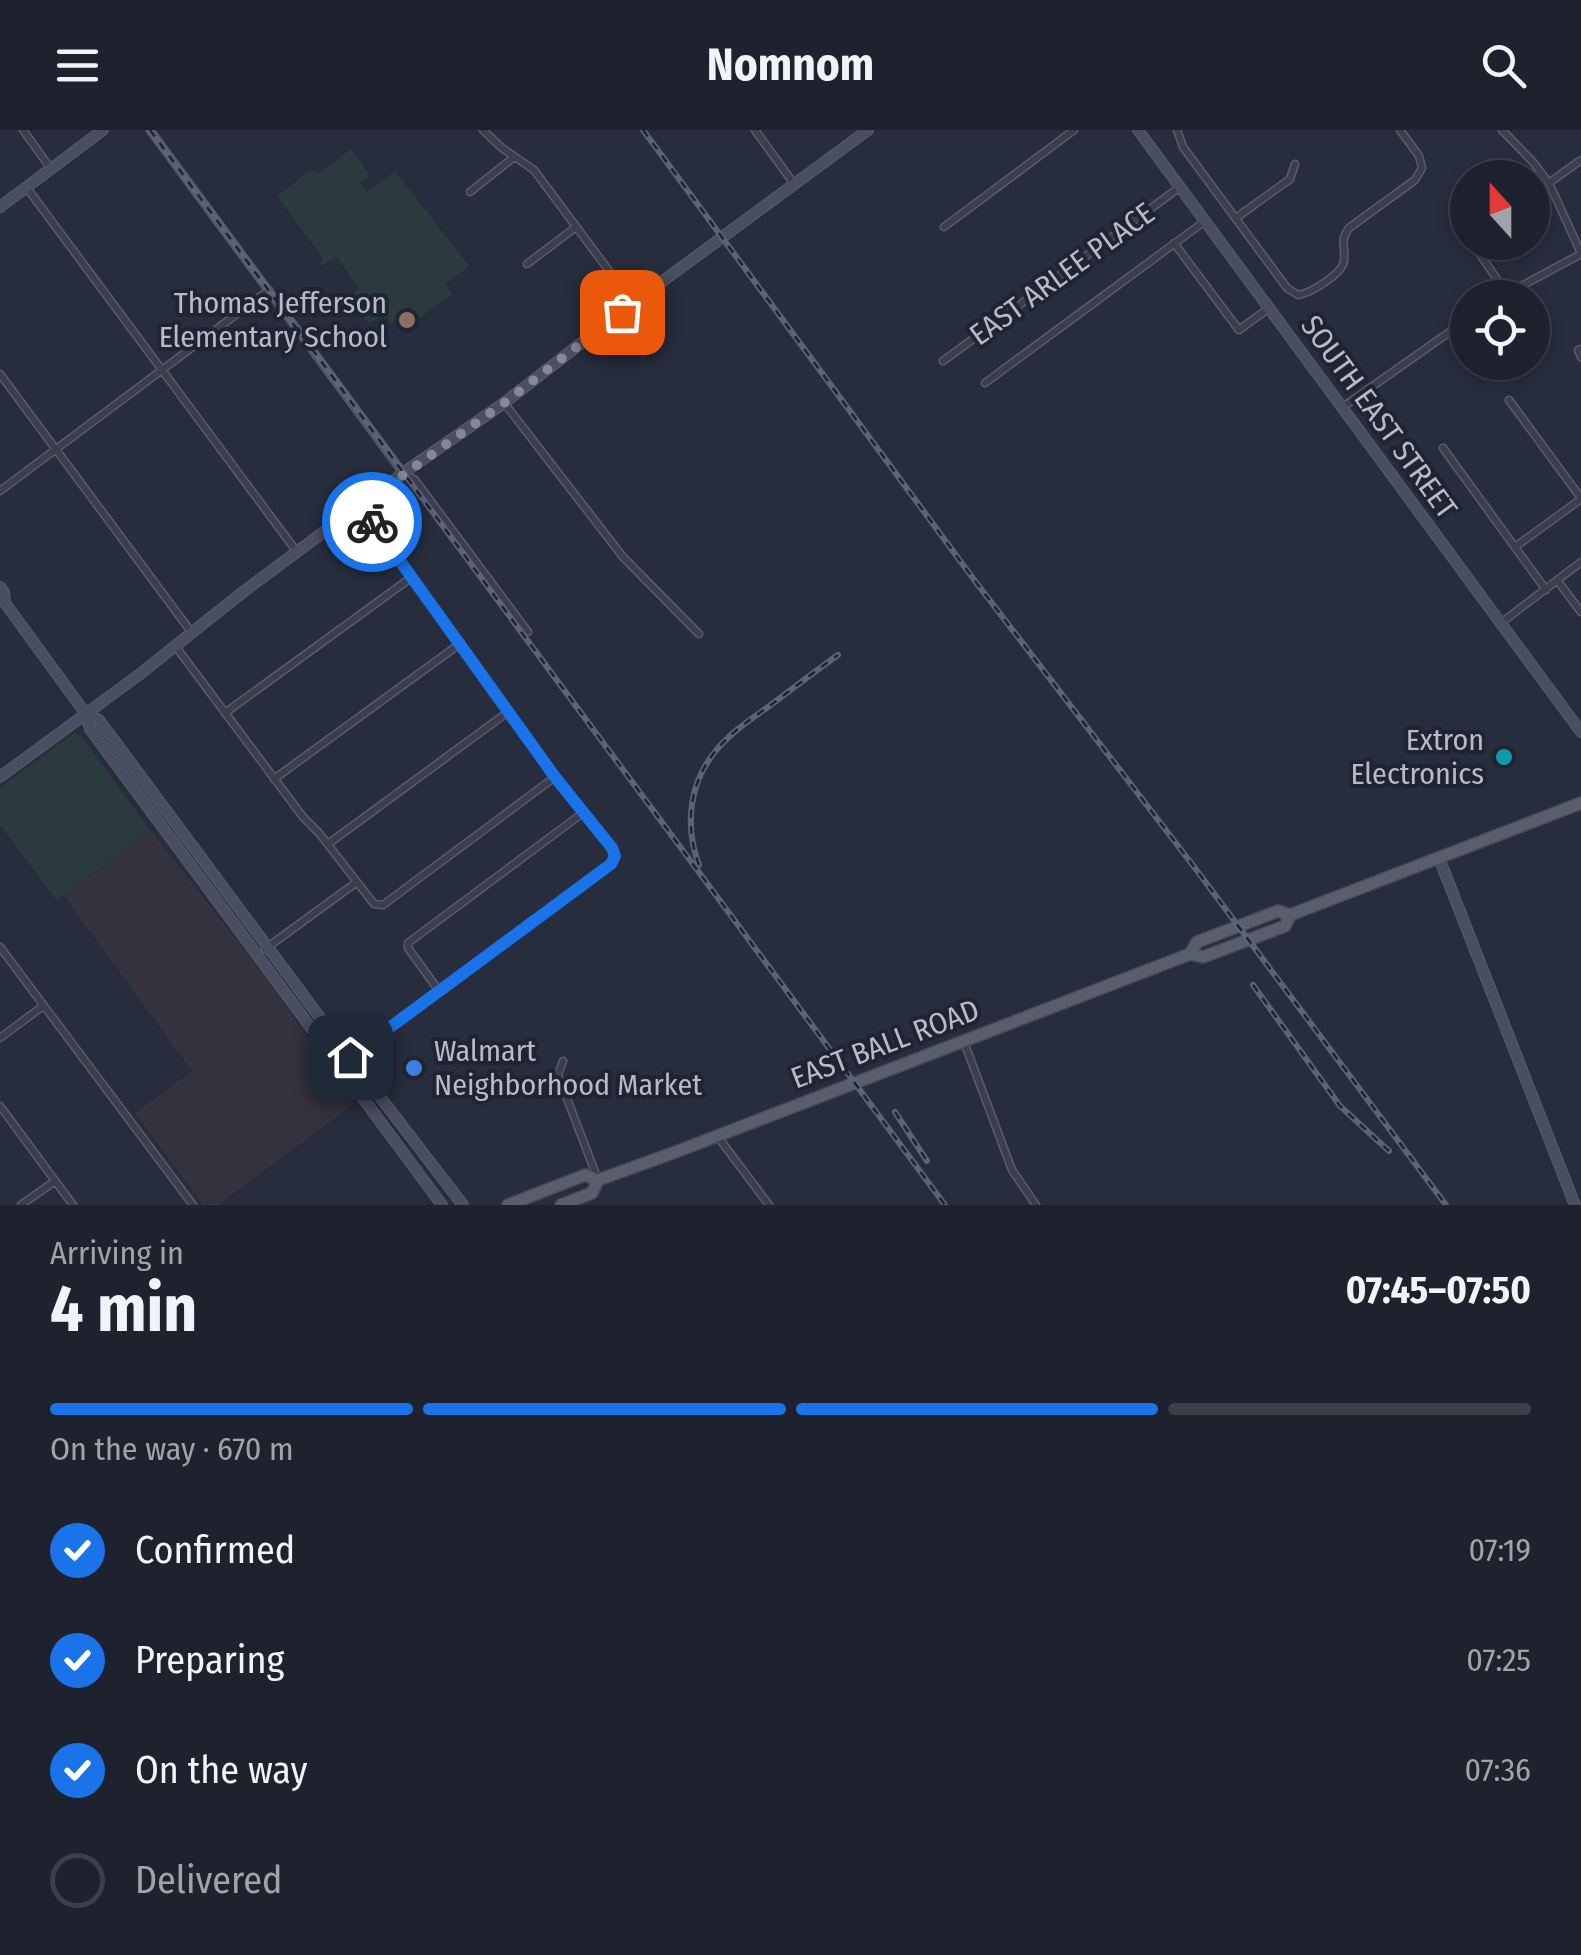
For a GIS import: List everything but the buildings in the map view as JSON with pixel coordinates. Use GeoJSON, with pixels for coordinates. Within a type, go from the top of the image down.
{"type":"FeatureCollection","features":[{"type":"Feature","properties":{"kind":"main road","name":"EAST BALL ROAD"},"geometry":{"type":"LineString","coordinates":[[508,1205],[585,1175],[598,1180],[717,1136],[1190,954],[1197,942],[1253,920],[1278,911],[1290,915],[1581,803]]}},
{"type":"Feature","properties":{"kind":"main road","name":"EAST BALL ROAD"},"geometry":{"type":"LineString","coordinates":[[560,1205],[592,1193],[598,1180]]}},
{"type":"Feature","properties":{"kind":"street"},"geometry":{"type":"LineString","coordinates":[[23,130],[51,169]]}},
{"type":"Feature","properties":{"kind":"street"},"geometry":{"type":"LineString","coordinates":[[0,207],[102,130]]}},
{"type":"Feature","properties":{"kind":"street"},"geometry":{"type":"LineString","coordinates":[[150,130],[403,473],[415,480],[528,632]]}},
{"type":"Feature","properties":{"kind":"street"},"geometry":{"type":"LineString","coordinates":[[483,130],[534,170],[633,304]]}},
{"type":"Feature","properties":{"kind":"street"},"geometry":{"type":"LineString","coordinates":[[754,130],[794,184]]}},
{"type":"Feature","properties":{"kind":"street"},"geometry":{"type":"LineString","coordinates":[[0,777],[296,552],[504,403],[868,130]]}},
{"type":"Feature","properties":{"kind":"street"},"geometry":{"type":"LineString","coordinates":[[944,227],[1074,130]]}},
{"type":"Feature","properties":{"kind":"street","name":"SOUTH EAST STREET"},"geometry":{"type":"LineString","coordinates":[[1139,130],[1581,732]]}},
{"type":"Feature","properties":{"kind":"street"},"geometry":{"type":"LineString","coordinates":[[1177,130],[1183,146],[1287,288],[1298,295],[1312,291],[1343,266],[1340,234],[1426,169],[1400,130]]}},
{"type":"Feature","properties":{"kind":"street"},"geometry":{"type":"LineString","coordinates":[[1502,130],[1530,160]]}},
{"type":"Feature","properties":{"kind":"street"},"geometry":{"type":"LineString","coordinates":[[470,192],[514,157]]}},
{"type":"Feature","properties":{"kind":"street"},"geometry":{"type":"LineString","coordinates":[[1550,182],[1581,160]]}},
{"type":"Feature","properties":{"kind":"street"},"geometry":{"type":"LineString","coordinates":[[1236,218],[1290,179],[1296,164]]}},
{"type":"Feature","properties":{"kind":"street","name":"EAST ARLEE PLACE"},"geometry":{"type":"LineString","coordinates":[[944,361],[1180,187]]}},
{"type":"Feature","properties":{"kind":"street"},"geometry":{"type":"LineString","coordinates":[[1531,280],[1581,254],[1550,187]]}},
{"type":"Feature","properties":{"kind":"street"},"geometry":{"type":"LineString","coordinates":[[27,188],[296,552]]}},
{"type":"Feature","properties":{"kind":"street"},"geometry":{"type":"LineString","coordinates":[[985,383],[1205,220]]}},
{"type":"Feature","properties":{"kind":"street"},"geometry":{"type":"LineString","coordinates":[[526,264],[576,227]]}},
{"type":"Feature","properties":{"kind":"street"},"geometry":{"type":"LineString","coordinates":[[1174,243],[1240,330],[1269,308]]}},
{"type":"Feature","properties":{"kind":"street"},"geometry":{"type":"LineString","coordinates":[[0,491],[268,290]]}},
{"type":"Feature","properties":{"kind":"street"},"geometry":{"type":"LineString","coordinates":[[1342,408],[1450,333]]}},
{"type":"Feature","properties":{"kind":"street"},"geometry":{"type":"LineString","coordinates":[[0,374],[192,633]]}},
{"type":"Feature","properties":{"kind":"street"},"geometry":{"type":"LineString","coordinates":[[1509,400],[1581,498],[1515,547]]}},
{"type":"Feature","properties":{"kind":"street"},"geometry":{"type":"LineString","coordinates":[[504,403],[623,557],[699,634]]}},
{"type":"Feature","properties":{"kind":"street"},"geometry":{"type":"LineString","coordinates":[[1443,448],[1546,590]]}},
{"type":"Feature","properties":{"kind":"street"},"geometry":{"type":"LineString","coordinates":[[340,1066],[611,864],[615,856],[360,506]]}},
{"type":"Feature","properties":{"kind":"street"},"geometry":{"type":"LineString","coordinates":[[1502,623],[1581,562]]}},
{"type":"Feature","properties":{"kind":"street"},"geometry":{"type":"LineString","coordinates":[[225,713],[412,577]]}},
{"type":"Feature","properties":{"kind":"street"},"geometry":{"type":"LineString","coordinates":[[1557,580],[1581,612]]}},
{"type":"Feature","properties":{"kind":"street"},"geometry":{"type":"LineString","coordinates":[[0,587],[4,592],[2,604],[86,714],[90,729],[442,1205]]}},
{"type":"Feature","properties":{"kind":"street"},"geometry":{"type":"LineString","coordinates":[[274,779],[461,643]]}},
{"type":"Feature","properties":{"kind":"street"},"geometry":{"type":"LineString","coordinates":[[175,647],[274,779],[378,906],[555,777]]}},
{"type":"Feature","properties":{"kind":"street"},"geometry":{"type":"LineString","coordinates":[[328,844],[508,712]]}},
{"type":"Feature","properties":{"kind":"street"},"geometry":{"type":"LineString","coordinates":[[86,714],[99,720],[463,1205]]}},
{"type":"Feature","properties":{"kind":"street"},"geometry":{"type":"LineString","coordinates":[[439,992],[408,948],[410,942],[584,812]]}},
{"type":"Feature","properties":{"kind":"street"},"geometry":{"type":"LineString","coordinates":[[1439,858],[1575,1205]]}},
{"type":"Feature","properties":{"kind":"street"},"geometry":{"type":"LineString","coordinates":[[258,956],[357,882]]}},
{"type":"Feature","properties":{"kind":"street"},"geometry":{"type":"LineString","coordinates":[[0,948],[193,1205]]}},
{"type":"Feature","properties":{"kind":"street"},"geometry":{"type":"LineString","coordinates":[[273,977],[281,977],[293,992],[303,994]]}},
{"type":"Feature","properties":{"kind":"street"},"geometry":{"type":"LineString","coordinates":[[0,1038],[43,1006]]}},
{"type":"Feature","properties":{"kind":"street"},"geometry":{"type":"LineString","coordinates":[[964,1041],[1010,1166],[1036,1205]]}},
{"type":"Feature","properties":{"kind":"street"},"geometry":{"type":"LineString","coordinates":[[562,1061],[558,1075],[598,1180]]}},
{"type":"Feature","properties":{"kind":"street"},"geometry":{"type":"LineString","coordinates":[[0,1106],[73,1205]]}},
{"type":"Feature","properties":{"kind":"street"},"geometry":{"type":"LineString","coordinates":[[717,1136],[768,1205]]}},
{"type":"Feature","properties":{"kind":"street"},"geometry":{"type":"LineString","coordinates":[[21,1205],[55,1181]]}},
{"type":"Feature","properties":{"kind":"shaded area"},"geometry":{"type":"Polygon","coordinates":[[[351,149],[370,175],[360,183],[367,192],[395,171],[469,266],[445,284],[452,294],[412,324],[405,314],[391,324],[383,314],[369,324],[349,297],[359,289],[336,256],[321,267],[322,257],[277,196],[310,171],[320,173],[351,149]]]}},
{"type":"Feature","properties":{"kind":"shaded area"},"geometry":{"type":"Polygon","coordinates":[[[75,732],[150,830],[57,901],[0,825],[0,788],[75,732]]]}},
{"type":"Feature","properties":{"kind":"shaded area"},"geometry":{"type":"Polygon","coordinates":[[[150,830],[265,976],[353,1105],[218,1205],[203,1205],[135,1113],[192,1071],[64,896],[150,830]]]}},
{"type":"Feature","properties":{"kind":"railway"},"geometry":{"type":"LineString","coordinates":[[150,130],[945,1205]]}},
{"type":"Feature","properties":{"kind":"railway"},"geometry":{"type":"LineString","coordinates":[[643,130],[975,581],[1446,1205]]}},
{"type":"Feature","properties":{"kind":"railway"},"geometry":{"type":"LineString","coordinates":[[699,865],[692,834],[692,803],[709,760],[736,730],[838,655]]}},
{"type":"Feature","properties":{"kind":"railway"},"geometry":{"type":"LineString","coordinates":[[1253,985],[1340,1106],[1389,1151]]}},
{"type":"Feature","properties":{"kind":"railway"},"geometry":{"type":"LineString","coordinates":[[895,1112],[927,1161]]}},
{"type":"Feature","properties":{"kind":"way so far"},"geometry":{"type":"LineString","coordinates":[[372,522],[360,506],[622,312]]}},
{"type":"Feature","properties":{"kind":"place","name":"Thomas Jefferson Elementary School"},"geometry":{"type":"Point","coordinates":[407,320]}},
{"type":"Feature","properties":{"kind":"place","name":"Extron Electronics"},"geometry":{"type":"Point","coordinates":[1504,757]}},
{"type":"Feature","properties":{"kind":"place","name":"Walmart Neighborhood Market"},"geometry":{"type":"Point","coordinates":[414,1068]}},
{"type":"Feature","properties":{"kind":"route"},"geometry":{"type":"LineString","coordinates":[[350,1057],[611,864],[615,856],[372,522]]}}]}
